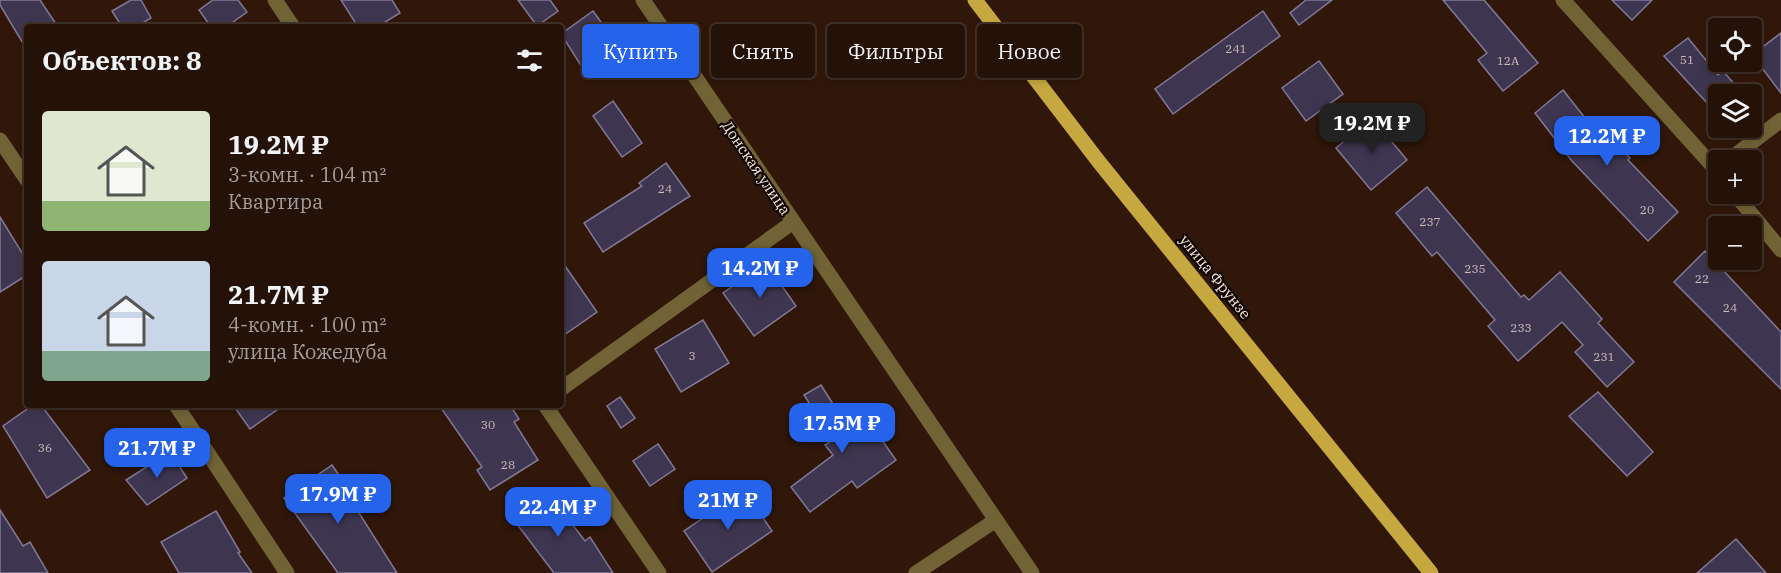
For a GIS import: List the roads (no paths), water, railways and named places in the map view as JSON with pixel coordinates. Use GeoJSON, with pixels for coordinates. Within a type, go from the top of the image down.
{"type":"FeatureCollection","features":[{"type":"Feature","properties":{"kind":"main road","name":"улица Фрунзе"},"geometry":{"type":"LineString","coordinates":[[975,0],[1099,162],[1431,573]]}},
{"type":"Feature","properties":{"kind":"street"},"geometry":{"type":"LineString","coordinates":[[275,0],[291,24]]}},
{"type":"Feature","properties":{"kind":"street","name":"Донская улица"},"geometry":{"type":"LineString","coordinates":[[643,0],[1032,573]]}},
{"type":"Feature","properties":{"kind":"street"},"geometry":{"type":"LineString","coordinates":[[1563,0],[1708,154]]}},
{"type":"Feature","properties":{"kind":"street"},"geometry":{"type":"LineString","coordinates":[[1744,150],[1781,120]]}},
{"type":"Feature","properties":{"kind":"street"},"geometry":{"type":"LineString","coordinates":[[0,140],[24,176]]}},
{"type":"Feature","properties":{"kind":"street"},"geometry":{"type":"LineString","coordinates":[[1743,204],[1781,250]]}},
{"type":"Feature","properties":{"kind":"street"},"geometry":{"type":"LineString","coordinates":[[564,387],[793,222]]}},
{"type":"Feature","properties":{"kind":"street"},"geometry":{"type":"LineString","coordinates":[[178,408],[287,573]]}},
{"type":"Feature","properties":{"kind":"street"},"geometry":{"type":"LineString","coordinates":[[547,408],[659,573]]}},
{"type":"Feature","properties":{"kind":"street"},"geometry":{"type":"LineString","coordinates":[[916,573],[996,520]]}}]}
